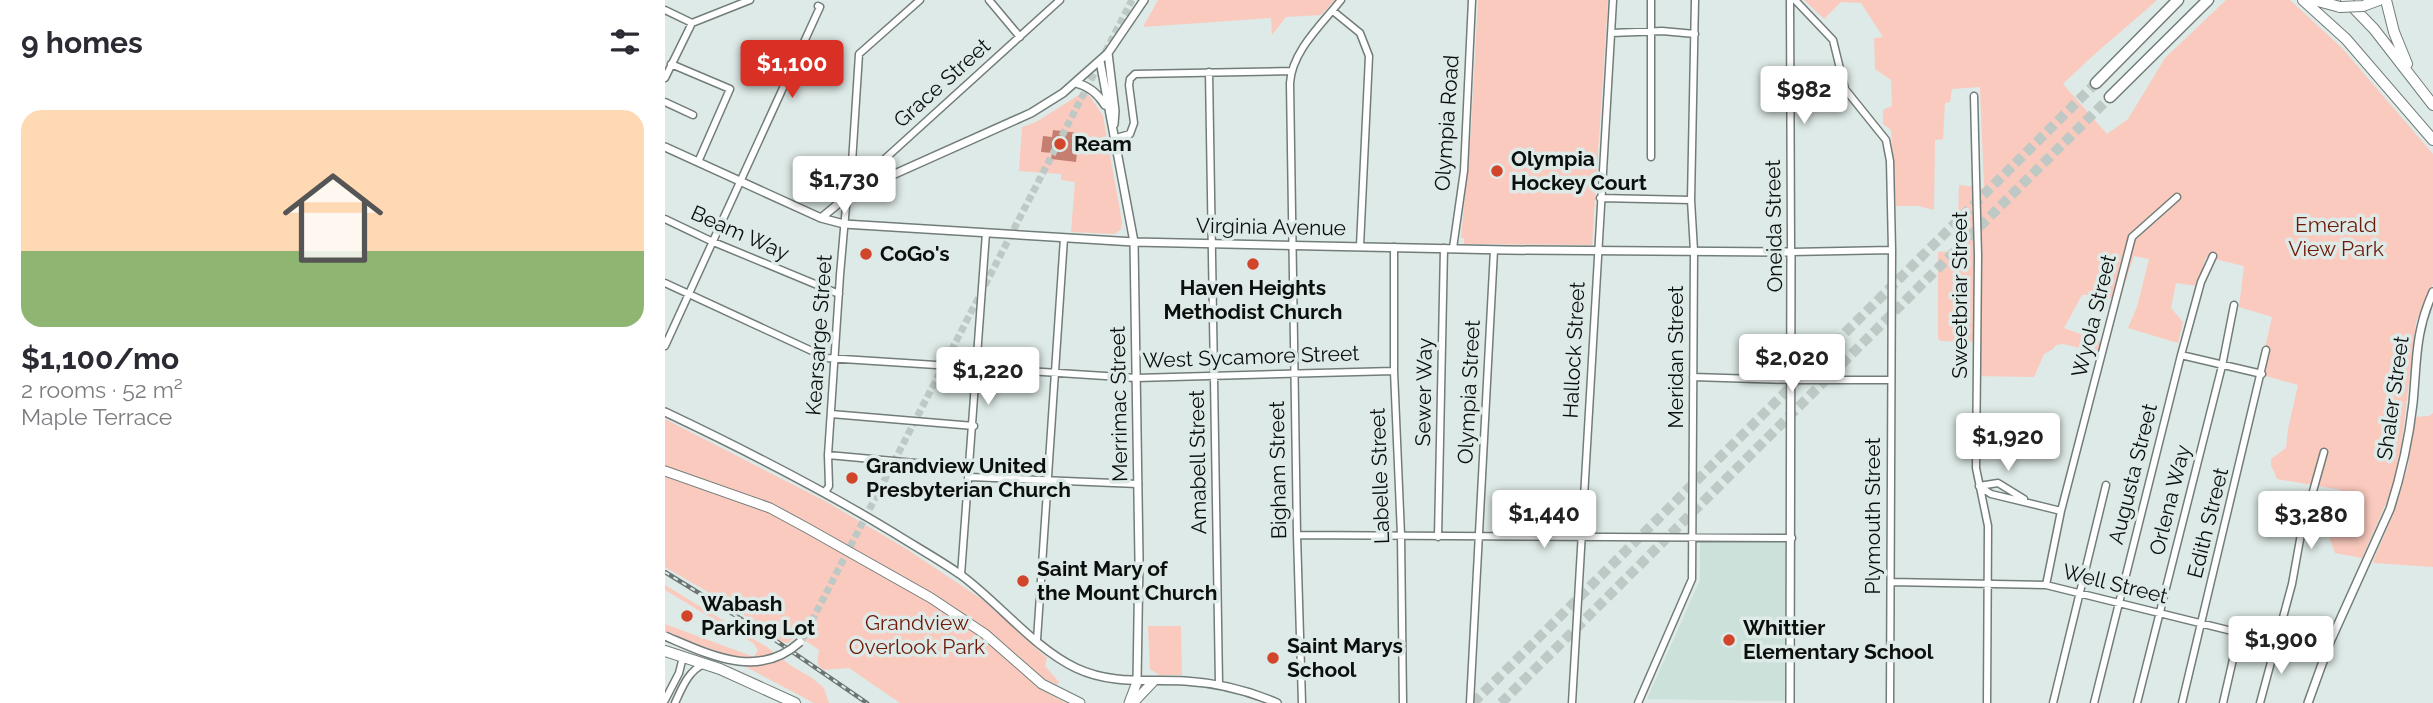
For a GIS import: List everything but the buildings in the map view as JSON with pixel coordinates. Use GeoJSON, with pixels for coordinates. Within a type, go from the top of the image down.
{"type":"FeatureCollection","features":[{"type":"Feature","properties":{"kind":"highway"},"geometry":{"type":"LineString","coordinates":[[2096,83],[2178,0]]}},
{"type":"Feature","properties":{"kind":"highway"},"geometry":{"type":"LineString","coordinates":[[2110,97],[2207,0]]}},
{"type":"Feature","properties":{"kind":"main road"},"geometry":{"type":"LineString","coordinates":[[2304,0],[2346,39],[2433,140]]}},
{"type":"Feature","properties":{"kind":"main road"},"geometry":{"type":"LineString","coordinates":[[2314,0],[2363,6],[2379,0]]}},
{"type":"Feature","properties":{"kind":"main road"},"geometry":{"type":"LineString","coordinates":[[2385,0],[2398,44],[2416,83]]}},
{"type":"Feature","properties":{"kind":"main road"},"geometry":{"type":"LineString","coordinates":[[2343,3],[2374,29],[2433,105]]}},
{"type":"Feature","properties":{"kind":"main road"},"geometry":{"type":"LineString","coordinates":[[665,471],[770,508],[840,546],[931,598],[985,634],[1042,684],[1080,703]]}},
{"type":"Feature","properties":{"kind":"main road"},"geometry":{"type":"LineString","coordinates":[[665,651],[757,684],[795,703]]}},
{"type":"Feature","properties":{"kind":"main road"},"geometry":{"type":"LineString","coordinates":[[1131,703],[1137,682]]}},
{"type":"Feature","properties":{"kind":"main road"},"geometry":{"type":"LineString","coordinates":[[1131,703],[1153,682]]}},
{"type":"Feature","properties":{"kind":"street"},"geometry":{"type":"LineString","coordinates":[[665,78],[692,23],[750,0]]}},
{"type":"Feature","properties":{"kind":"street","name":"Kearsarge Street"},"geometry":{"type":"LineString","coordinates":[[825,492],[829,486],[828,455],[839,294],[850,194],[859,54],[920,0]]}},
{"type":"Feature","properties":{"kind":"street"},"geometry":{"type":"LineString","coordinates":[[989,0],[1020,37]]}},
{"type":"Feature","properties":{"kind":"street","name":"Grace Street"},"geometry":{"type":"LineString","coordinates":[[850,194],[877,166],[1060,0]]}},
{"type":"Feature","properties":{"kind":"street"},"geometry":{"type":"LineString","coordinates":[[821,218],[850,194],[1031,113],[1076,83],[1108,52],[1144,0]]}},
{"type":"Feature","properties":{"kind":"street","name":"Bigham Street"},"geometry":{"type":"LineString","coordinates":[[1302,703],[1290,90],[1292,71],[1301,51],[1341,0]]}},
{"type":"Feature","properties":{"kind":"street","name":"Olympia Road"},"geometry":{"type":"LineString","coordinates":[[1449,248],[1464,171],[1472,0]]}},
{"type":"Feature","properties":{"kind":"street","name":"Hallock Street"},"geometry":{"type":"LineString","coordinates":[[1572,703],[1613,0]]}},
{"type":"Feature","properties":{"kind":"street"},"geometry":{"type":"LineString","coordinates":[[1651,0],[1651,157]]}},
{"type":"Feature","properties":{"kind":"street","name":"Meridan Street"},"geometry":{"type":"LineString","coordinates":[[1638,703],[1692,579],[1694,251],[1691,200],[1695,0]]}},
{"type":"Feature","properties":{"kind":"street","name":"Oneida Street"},"geometry":{"type":"LineString","coordinates":[[1790,0],[1790,703]]}},
{"type":"Feature","properties":{"kind":"street","name":"Plymouth Street"},"geometry":{"type":"LineString","coordinates":[[1795,0],[1833,40],[1845,89],[1887,140],[1890,161],[1892,250],[1889,703]]}},
{"type":"Feature","properties":{"kind":"street"},"geometry":{"type":"LineString","coordinates":[[665,346],[819,7]]}},
{"type":"Feature","properties":{"kind":"street"},"geometry":{"type":"LineString","coordinates":[[665,10],[692,23]]}},
{"type":"Feature","properties":{"kind":"street"},"geometry":{"type":"LineString","coordinates":[[1333,11],[1360,33],[1370,56],[1360,246]]}},
{"type":"Feature","properties":{"kind":"street"},"geometry":{"type":"LineString","coordinates":[[1611,33],[1651,31],[1695,34]]}},
{"type":"Feature","properties":{"kind":"street","name":"Merrimac Street"},"geometry":{"type":"LineString","coordinates":[[1108,52],[1115,111],[1114,128]]}},
{"type":"Feature","properties":{"kind":"street","name":"Merrimac Street"},"geometry":{"type":"LineString","coordinates":[[1100,61],[1134,242],[1138,484],[1137,682]]}},
{"type":"Feature","properties":{"kind":"street"},"geometry":{"type":"LineString","coordinates":[[671,64],[730,89],[698,162]]}},
{"type":"Feature","properties":{"kind":"street"},"geometry":{"type":"LineString","coordinates":[[1116,138],[1130,134],[1134,128],[1129,85],[1132,76],[1292,71]]}},
{"type":"Feature","properties":{"kind":"street","name":"Amabell Street"},"geometry":{"type":"LineString","coordinates":[[1209,72],[1219,684]]}},
{"type":"Feature","properties":{"kind":"street"},"geometry":{"type":"LineString","coordinates":[[1076,83],[1098,94],[1108,108]]}},
{"type":"Feature","properties":{"kind":"street","name":"Sweetbriar Street"},"geometry":{"type":"LineString","coordinates":[[1975,96],[1978,256],[1976,468],[1988,526],[1987,703]]}},
{"type":"Feature","properties":{"kind":"street"},"geometry":{"type":"LineString","coordinates":[[665,102],[693,115]]}},
{"type":"Feature","properties":{"kind":"street","name":"Virginia Avenue"},"geometry":{"type":"LineString","coordinates":[[665,147],[821,218],[845,224],[1134,242],[1293,246],[1597,251],[1892,250]]}},
{"type":"Feature","properties":{"kind":"street","name":"Wyola Street"},"geometry":{"type":"LineString","coordinates":[[2046,585],[2061,510],[2132,237],[2177,197]]}},
{"type":"Feature","properties":{"kind":"street"},"geometry":{"type":"LineString","coordinates":[[1600,198],[1691,200]]}},
{"type":"Feature","properties":{"kind":"street","name":"Beam Way"},"geometry":{"type":"LineString","coordinates":[[665,219],[839,294]]}},
{"type":"Feature","properties":{"kind":"street"},"geometry":{"type":"LineString","coordinates":[[961,575],[974,426],[986,233]]}},
{"type":"Feature","properties":{"kind":"street"},"geometry":{"type":"LineString","coordinates":[[1037,640],[1063,238]]}},
{"type":"Feature","properties":{"kind":"street","name":"Labelle Street"},"geometry":{"type":"LineString","coordinates":[[1394,247],[1394,371],[1401,536],[1403,703]]}},
{"type":"Feature","properties":{"kind":"street","name":"Sewer Way"},"geometry":{"type":"LineString","coordinates":[[1438,537],[1449,248]]}},
{"type":"Feature","properties":{"kind":"street","name":"Olympia Street"},"geometry":{"type":"LineString","coordinates":[[1470,703],[1494,250]]}},
{"type":"Feature","properties":{"kind":"street","name":"Augusta Street"},"geometry":{"type":"LineString","coordinates":[[2094,703],[2181,355],[2201,282],[2213,256]]}},
{"type":"Feature","properties":{"kind":"street","name":"West Sycamore Street"},"geometry":{"type":"LineString","coordinates":[[665,283],[827,358],[835,359],[1136,378],[1394,371]]}},
{"type":"Feature","properties":{"kind":"street","name":"Shaler Street"},"geometry":{"type":"LineString","coordinates":[[2308,703],[2325,654],[2397,489],[2410,422],[2421,321],[2433,292]]}},
{"type":"Feature","properties":{"kind":"street","name":"Orlena Way"},"geometry":{"type":"LineString","coordinates":[[2137,703],[2222,366],[2234,305]]}},
{"type":"Feature","properties":{"kind":"street","name":"Edith Street"},"geometry":{"type":"LineString","coordinates":[[2182,703],[2266,350]]}},
{"type":"Feature","properties":{"kind":"street"},"geometry":{"type":"LineString","coordinates":[[2181,355],[2262,374]]}},
{"type":"Feature","properties":{"kind":"street"},"geometry":{"type":"LineString","coordinates":[[1693,377],[1891,380]]}},
{"type":"Feature","properties":{"kind":"street"},"geometry":{"type":"LineString","coordinates":[[665,412],[825,492],[961,575],[1062,660],[1091,674],[1125,682],[1219,684],[1277,703]]}},
{"type":"Feature","properties":{"kind":"street"},"geometry":{"type":"LineString","coordinates":[[831,414],[974,426]]}},
{"type":"Feature","properties":{"kind":"street"},"geometry":{"type":"LineString","coordinates":[[2260,703],[2324,452]]}},
{"type":"Feature","properties":{"kind":"street"},"geometry":{"type":"LineString","coordinates":[[828,455],[970,468]]}},
{"type":"Feature","properties":{"kind":"street"},"geometry":{"type":"LineString","coordinates":[[969,477],[1138,484]]}},
{"type":"Feature","properties":{"kind":"street"},"geometry":{"type":"LineString","coordinates":[[1979,486],[1998,483],[2030,502]]}},
{"type":"Feature","properties":{"kind":"street"},"geometry":{"type":"LineString","coordinates":[[2053,703],[2106,485]]}},
{"type":"Feature","properties":{"kind":"street"},"geometry":{"type":"LineString","coordinates":[[1979,486],[1991,494],[2061,510]]}},
{"type":"Feature","properties":{"kind":"street"},"geometry":{"type":"LineString","coordinates":[[1297,536],[1792,538]]}},
{"type":"Feature","properties":{"kind":"street","name":"Well Street"},"geometry":{"type":"LineString","coordinates":[[1891,582],[2046,585],[2325,654]]}},
{"type":"Feature","properties":{"kind":"street"},"geometry":{"type":"LineString","coordinates":[[2223,703],[2239,633]]}},
{"type":"Feature","properties":{"kind":"street"},"geometry":{"type":"LineString","coordinates":[[665,636],[714,656],[744,663],[773,659],[801,641]]}},
{"type":"Feature","properties":{"kind":"street"},"geometry":{"type":"LineString","coordinates":[[683,657],[679,673],[666,698],[676,701],[690,674],[704,664]]}},
{"type":"Feature","properties":{"kind":"shaded area","name":"Ream"},"geometry":{"type":"Polygon","coordinates":[[[1053,130],[1079,133],[1076,162],[1051,159],[1052,153],[1041,152],[1043,136],[1052,137],[1053,130]]]}},
{"type":"Feature","properties":{"kind":"shaded area","name":"Whittier Elementary School"},"geometry":{"type":"Polygon","coordinates":[[[1785,542],[1785,701],[1647,699],[1700,580],[1700,543],[1785,542]]]}},
{"type":"Feature","properties":{"kind":"green space"},"geometry":{"type":"Polygon","coordinates":[[[1158,0],[1335,0],[1321,15],[1286,17],[1272,35],[1271,18],[1143,27],[1158,0]]]}},
{"type":"Feature","properties":{"kind":"green space"},"geometry":{"type":"Polygon","coordinates":[[[1478,0],[1608,0],[1592,245],[1464,244],[1464,238],[1461,238],[1471,130],[1478,0]]]}},
{"type":"Feature","properties":{"kind":"green space","name":"Emerald View Park"},"geometry":{"type":"Polygon","coordinates":[[[1804,0],[2157,0],[2063,84],[2107,134],[2128,119],[2165,58],[2226,0],[2290,0],[2342,48],[2433,154],[2433,284],[2416,322],[2402,441],[2393,487],[2362,558],[2335,553],[2326,529],[2341,490],[2277,479],[2271,465],[2271,459],[2286,448],[2298,385],[2259,374],[2272,317],[2239,307],[2244,266],[2206,257],[2197,286],[2176,283],[2171,308],[2183,322],[2178,343],[2128,328],[2137,307],[2149,259],[2134,256],[2119,300],[2099,295],[2082,295],[2064,328],[2102,342],[2099,352],[2063,344],[2056,345],[2044,354],[2034,377],[1974,376],[1973,342],[1938,339],[1938,252],[1957,251],[1959,185],[1984,188],[1980,87],[1952,89],[1950,102],[1945,103],[1943,139],[1935,140],[1934,210],[1918,206],[1896,206],[1891,130],[1883,124],[1883,110],[1892,106],[1891,80],[1875,69],[1874,38],[1883,37],[1861,3],[1841,2],[1824,19],[1804,0]]]}},
{"type":"Feature","properties":{"kind":"green space"},"geometry":{"type":"Polygon","coordinates":[[[1082,93],[1089,95],[1103,116],[1122,222],[1121,229],[1115,234],[1071,232],[1075,182],[1061,180],[1061,174],[1019,171],[1022,127],[1036,122],[1082,93]]]}},
{"type":"Feature","properties":{"kind":"green space"},"geometry":{"type":"Polygon","coordinates":[[[2433,413],[2433,567],[2374,563],[2408,466],[2414,417],[2429,416],[2433,413]]]}},
{"type":"Feature","properties":{"kind":"green space","name":"Grandview Overlook Park"},"geometry":{"type":"Polygon","coordinates":[[[665,419],[825,501],[905,548],[983,600],[1047,658],[1045,666],[1059,682],[1057,685],[1039,676],[1035,686],[1066,703],[900,703],[849,668],[824,670],[818,664],[819,650],[797,635],[788,643],[782,642],[725,602],[665,567],[665,419]]]}},
{"type":"Feature","properties":{"kind":"green space"},"geometry":{"type":"Polygon","coordinates":[[[665,585],[767,647],[812,678],[824,688],[829,703],[814,703],[714,650],[665,633],[665,624],[754,657],[758,650],[753,643],[665,590],[665,585]]]}},
{"type":"Feature","properties":{"kind":"green space"},"geometry":{"type":"Polygon","coordinates":[[[1148,626],[1181,626],[1182,675],[1159,675],[1150,669],[1148,626]]]}},
{"type":"Feature","properties":{"kind":"tunnel"},"geometry":{"type":"LineString","coordinates":[[802,640],[1132,0]]}},
{"type":"Feature","properties":{"kind":"tunnel"},"geometry":{"type":"LineString","coordinates":[[1473,703],[2096,83]]}},
{"type":"Feature","properties":{"kind":"tunnel"},"geometry":{"type":"LineString","coordinates":[[1501,703],[2110,97]]}},
{"type":"Feature","properties":{"kind":"railway"},"geometry":{"type":"LineString","coordinates":[[665,572],[775,640],[867,703]]}},
{"type":"Feature","properties":{"kind":"place","name":"Ream"},"geometry":{"type":"Point","coordinates":[1060,144]}},
{"type":"Feature","properties":{"kind":"place","name":"Olympia Hockey Court"},"geometry":{"type":"Point","coordinates":[1497,171]}},
{"type":"Feature","properties":{"kind":"place","name":"CoGo's"},"geometry":{"type":"Point","coordinates":[866,254]}},
{"type":"Feature","properties":{"kind":"place","name":"Haven Heights Methodist Church"},"geometry":{"type":"Point","coordinates":[1253,264]}},
{"type":"Feature","properties":{"kind":"place","name":"Grandview United Presbyterian Church"},"geometry":{"type":"Point","coordinates":[852,478]}},
{"type":"Feature","properties":{"kind":"place","name":"Saint Mary of the Mount Church"},"geometry":{"type":"Point","coordinates":[1023,581]}},
{"type":"Feature","properties":{"kind":"place","name":"Wabash Parking Lot"},"geometry":{"type":"Point","coordinates":[687,616]}},
{"type":"Feature","properties":{"kind":"place","name":"Whittier Elementary School"},"geometry":{"type":"Point","coordinates":[1729,640]}},
{"type":"Feature","properties":{"kind":"place","name":"Saint Marys School"},"geometry":{"type":"Point","coordinates":[1273,658]}}]}
